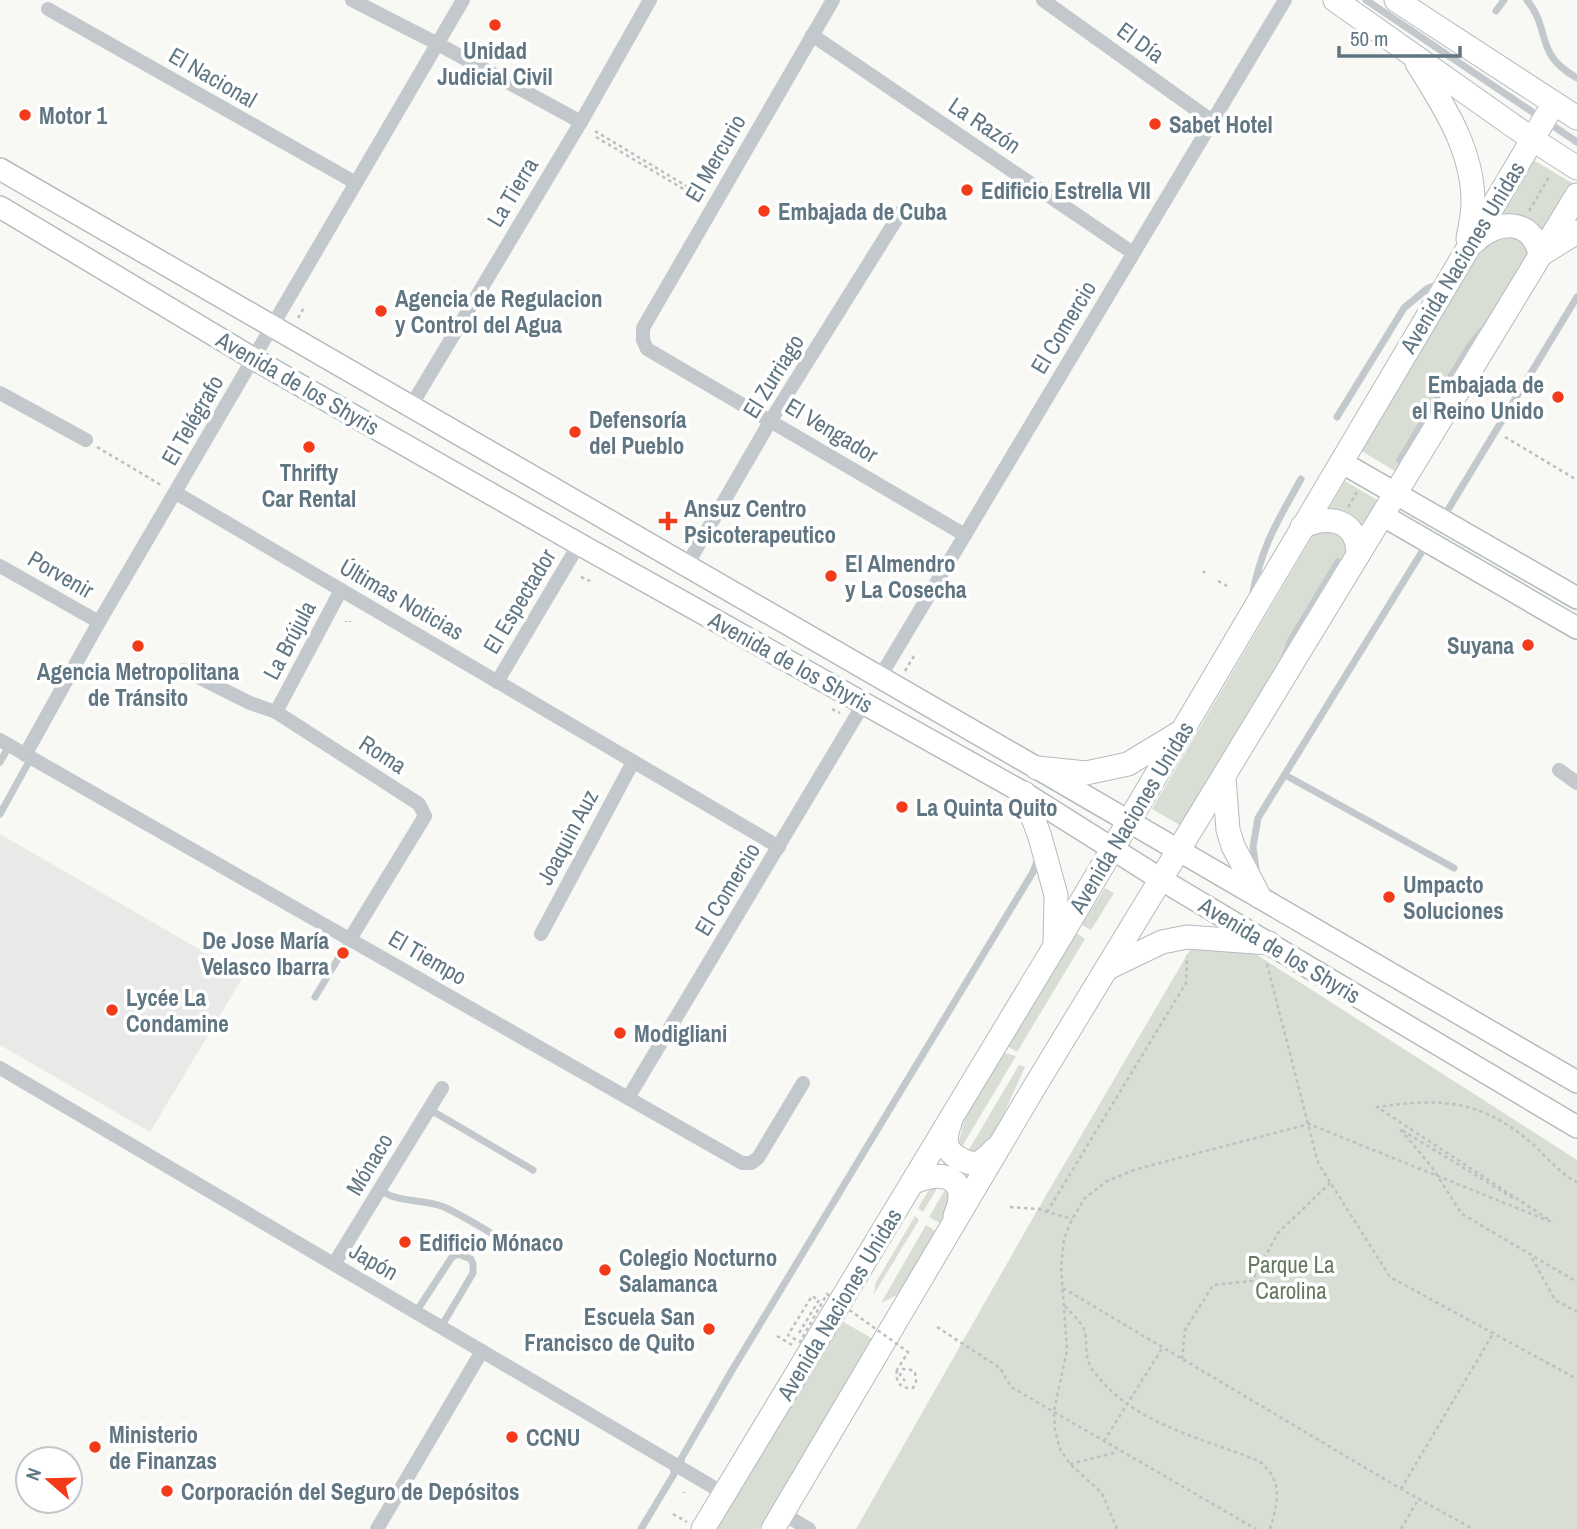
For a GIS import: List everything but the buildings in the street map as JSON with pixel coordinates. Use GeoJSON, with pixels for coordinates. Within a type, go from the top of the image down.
{"type":"FeatureCollection","features":[{"type":"Feature","properties":{"kind":"main road"},"geometry":{"type":"LineString","coordinates":[[1335,0],[1412,55],[1543,121],[1577,118]]}},
{"type":"Feature","properties":{"kind":"main road"},"geometry":{"type":"LineString","coordinates":[[1395,0],[1543,121],[1577,168]]}},
{"type":"Feature","properties":{"kind":"main road"},"geometry":{"type":"LineString","coordinates":[[1412,55],[1445,106],[1457,131],[1469,169],[1473,204],[1466,250]]}},
{"type":"Feature","properties":{"kind":"main road","name":"Avenida Naciones Unidas"},"geometry":{"type":"LineString","coordinates":[[698,1527],[726,1494],[1055,946],[1543,121]]}},
{"type":"Feature","properties":{"kind":"main road","name":"Avenida de los Shyris"},"geometry":{"type":"LineString","coordinates":[[0,169],[687,565],[891,677],[1037,768],[1577,1082]]}},
{"type":"Feature","properties":{"kind":"main road"},"geometry":{"type":"LineString","coordinates":[[1348,559],[1382,515],[1577,195]]}},
{"type":"Feature","properties":{"kind":"main road","name":"Avenida de los Shyris"},"geometry":{"type":"LineString","coordinates":[[0,207],[254,359],[1024,793],[1162,880],[1268,953],[1577,1127]]}},
{"type":"Feature","properties":{"kind":"main road"},"geometry":{"type":"LineString","coordinates":[[1466,250],[1488,230],[1504,225],[1514,226],[1528,233],[1538,244],[1540,256]]}},
{"type":"Feature","properties":{"kind":"main road"},"geometry":{"type":"LineString","coordinates":[[1540,256],[1577,232]]}},
{"type":"Feature","properties":{"kind":"main road"},"geometry":{"type":"LineString","coordinates":[[1341,462],[1577,598]]}},
{"type":"Feature","properties":{"kind":"main road"},"geometry":{"type":"LineString","coordinates":[[1382,515],[1577,628]]}},
{"type":"Feature","properties":{"kind":"main road"},"geometry":{"type":"LineString","coordinates":[[777,1521],[999,1145],[1278,687],[1356,541],[1344,525],[1330,519],[1302,527]]}},
{"type":"Feature","properties":{"kind":"main road"},"geometry":{"type":"LineString","coordinates":[[1037,768],[1086,773],[1128,764],[1182,731]]}},
{"type":"Feature","properties":{"kind":"main road"},"geometry":{"type":"LineString","coordinates":[[1224,776],[1228,830],[1233,846],[1262,898]]}},
{"type":"Feature","properties":{"kind":"main road"},"geometry":{"type":"LineString","coordinates":[[1024,793],[1056,895],[1055,946]]}},
{"type":"Feature","properties":{"kind":"main road"},"geometry":{"type":"LineString","coordinates":[[1108,968],[1162,942],[1186,937],[1268,953]]}},
{"type":"Feature","properties":{"kind":"main road"},"geometry":{"type":"LineString","coordinates":[[956,1110],[945,1134],[949,1151],[955,1157],[969,1163],[978,1163],[999,1145]]}},
{"type":"Feature","properties":{"kind":"main road"},"geometry":{"type":"LineString","coordinates":[[912,1183],[932,1175],[943,1175],[956,1184],[961,1198],[945,1238]]}},
{"type":"Feature","properties":{"kind":"street"},"geometry":{"type":"LineString","coordinates":[[352,0],[581,122]]}},
{"type":"Feature","properties":{"kind":"street","name":"El Telégrafo"},"geometry":{"type":"LineString","coordinates":[[28,757],[99,622],[463,0]]}},
{"type":"Feature","properties":{"kind":"street","name":"La Tierra"},"geometry":{"type":"LineString","coordinates":[[411,406],[581,122],[650,0]]}},
{"type":"Feature","properties":{"kind":"street","name":"El Mercurio"},"geometry":{"type":"LineString","coordinates":[[643,340],[643,328],[711,203],[832,0]]}},
{"type":"Feature","properties":{"kind":"street","name":"El Día"},"geometry":{"type":"LineString","coordinates":[[1043,0],[1212,121]]}},
{"type":"Feature","properties":{"kind":"street","name":"El Comercio"},"geometry":{"type":"LineString","coordinates":[[891,677],[965,535],[1285,0]]}},
{"type":"Feature","properties":{"kind":"street","name":"El Nacional"},"geometry":{"type":"LineString","coordinates":[[48,9],[356,183]]}},
{"type":"Feature","properties":{"kind":"street","name":"La Razón"},"geometry":{"type":"LineString","coordinates":[[812,35],[1133,253]]}},
{"type":"Feature","properties":{"kind":"street","name":"El Zurriago"},"geometry":{"type":"LineString","coordinates":[[687,565],[771,420],[901,212]]}},
{"type":"Feature","properties":{"kind":"street","name":"El Vengador"},"geometry":{"type":"LineString","coordinates":[[643,340],[647,349],[965,535]]}},
{"type":"Feature","properties":{"kind":"street"},"geometry":{"type":"LineString","coordinates":[[0,393],[86,440]]}},
{"type":"Feature","properties":{"kind":"street","name":"Últimas Noticias"},"geometry":{"type":"LineString","coordinates":[[176,493],[779,847]]}},
{"type":"Feature","properties":{"kind":"street","name":"El Espectador"},"geometry":{"type":"LineString","coordinates":[[497,682],[579,544]]}},
{"type":"Feature","properties":{"kind":"street","name":"Porvenir"},"geometry":{"type":"LineString","coordinates":[[0,566],[99,622]]}},
{"type":"Feature","properties":{"kind":"street","name":"La Brújula"},"geometry":{"type":"LineString","coordinates":[[276,712],[341,590]]}},
{"type":"Feature","properties":{"kind":"street","name":"Roma"},"geometry":{"type":"LineString","coordinates":[[184,670],[250,703],[276,712],[423,809],[425,816],[350,939]]}},
{"type":"Feature","properties":{"kind":"street","name":"El Comercio"},"geometry":{"type":"LineString","coordinates":[[628,1098],[864,703]]}},
{"type":"Feature","properties":{"kind":"street","name":"El Tiempo"},"geometry":{"type":"LineString","coordinates":[[5,743],[742,1163],[751,1163],[758,1158],[803,1083]]}},
{"type":"Feature","properties":{"kind":"street","name":"Joaquin Auz"},"geometry":{"type":"LineString","coordinates":[[541,934],[634,762]]}},
{"type":"Feature","properties":{"kind":"street"},"geometry":{"type":"LineString","coordinates":[[1559,770],[1577,783]]}},
{"type":"Feature","properties":{"kind":"street","name":"Japón"},"geometry":{"type":"LineString","coordinates":[[0,1068],[726,1494]]}},
{"type":"Feature","properties":{"kind":"street","name":"Mónaco"},"geometry":{"type":"LineString","coordinates":[[334,1264],[442,1088]]}},
{"type":"Feature","properties":{"kind":"street"},"geometry":{"type":"LineString","coordinates":[[377,1529],[482,1351]]}},
{"type":"Feature","properties":{"kind":"street"},"geometry":{"type":"LineString","coordinates":[[777,1521],[809,1529]]}},
{"type":"Feature","properties":{"kind":"lane"},"geometry":{"type":"LineString","coordinates":[[1366,0],[1577,142]]}},
{"type":"Feature","properties":{"kind":"lane"},"geometry":{"type":"LineString","coordinates":[[1496,11],[1504,0]]}},
{"type":"Feature","properties":{"kind":"lane"},"geometry":{"type":"LineString","coordinates":[[1527,0],[1539,23],[1546,51],[1561,69],[1577,78]]}},
{"type":"Feature","properties":{"kind":"lane"},"geometry":{"type":"LineString","coordinates":[[1337,417],[1404,308],[1428,288],[1448,282]]}},
{"type":"Feature","properties":{"kind":"lane"},"geometry":{"type":"LineString","coordinates":[[1434,516],[1446,513],[1577,297]]}},
{"type":"Feature","properties":{"kind":"lane"},"geometry":{"type":"LineString","coordinates":[[1400,460],[1469,347],[1484,329],[1507,309]]}},
{"type":"Feature","properties":{"kind":"lane"},"geometry":{"type":"LineString","coordinates":[[1248,621],[1262,553],[1269,535],[1301,479]]}},
{"type":"Feature","properties":{"kind":"lane"},"geometry":{"type":"LineString","coordinates":[[1262,898],[1254,862],[1254,832],[1258,818],[1423,550],[1434,545]]}},
{"type":"Feature","properties":{"kind":"lane"},"geometry":{"type":"LineString","coordinates":[[0,762],[5,743]]}},
{"type":"Feature","properties":{"kind":"lane"},"geometry":{"type":"LineString","coordinates":[[0,814],[28,757]]}},
{"type":"Feature","properties":{"kind":"lane"},"geometry":{"type":"LineString","coordinates":[[1285,775],[1454,868]]}},
{"type":"Feature","properties":{"kind":"lane"},"geometry":{"type":"LineString","coordinates":[[641,1529],[731,1372],[1033,872],[1042,846]]}},
{"type":"Feature","properties":{"kind":"lane"},"geometry":{"type":"LineString","coordinates":[[315,997],[350,939]]}},
{"type":"Feature","properties":{"kind":"lane"},"geometry":{"type":"LineString","coordinates":[[429,1109],[533,1170]]}},
{"type":"Feature","properties":{"kind":"lane"},"geometry":{"type":"LineString","coordinates":[[380,1190],[392,1198],[443,1207],[498,1237]]}},
{"type":"Feature","properties":{"kind":"lane"},"geometry":{"type":"LineString","coordinates":[[415,1312],[452,1257],[464,1255],[473,1264],[472,1273],[441,1327]]}},
{"type":"Feature","properties":{"kind":"path"},"geometry":{"type":"LineString","coordinates":[[581,122],[711,203]]}},
{"type":"Feature","properties":{"kind":"path"},"geometry":{"type":"LineString","coordinates":[[596,137],[711,203]]}},
{"type":"Feature","properties":{"kind":"path"},"geometry":{"type":"LineString","coordinates":[[1529,211],[1549,177]]}},
{"type":"Feature","properties":{"kind":"path"},"geometry":{"type":"LineString","coordinates":[[298,318],[305,306]]}},
{"type":"Feature","properties":{"kind":"path"},"geometry":{"type":"LineString","coordinates":[[1499,434],[1577,480]]}},
{"type":"Feature","properties":{"kind":"path"},"geometry":{"type":"LineString","coordinates":[[86,440],[176,493]]}},
{"type":"Feature","properties":{"kind":"path"},"geometry":{"type":"LineString","coordinates":[[1343,516],[1362,485]]}},
{"type":"Feature","properties":{"kind":"path"},"geometry":{"type":"LineString","coordinates":[[581,577],[590,581]]}},
{"type":"Feature","properties":{"kind":"path"},"geometry":{"type":"LineString","coordinates":[[1218,581],[1227,586]]}},
{"type":"Feature","properties":{"kind":"path"},"geometry":{"type":"LineString","coordinates":[[891,677],[914,656]]}},
{"type":"Feature","properties":{"kind":"path"},"geometry":{"type":"LineString","coordinates":[[832,709],[841,713]]}},
{"type":"Feature","properties":{"kind":"path"},"geometry":{"type":"LineString","coordinates":[[1047,1212],[1186,983],[1188,949]]}},
{"type":"Feature","properties":{"kind":"path"},"geometry":{"type":"LineString","coordinates":[[1268,953],[1318,1163],[1390,1277],[1577,1379]]}},
{"type":"Feature","properties":{"kind":"path"},"geometry":{"type":"LineString","coordinates":[[1555,1223],[1377,1107],[1419,1101],[1467,1106],[1501,1119],[1529,1141],[1566,1177],[1577,1182]]}},
{"type":"Feature","properties":{"kind":"path"},"geometry":{"type":"LineString","coordinates":[[1117,1529],[1102,1493],[1070,1464],[1060,1449],[1054,1411],[1067,1350],[1061,1266],[1064,1239],[1072,1219],[1086,1198],[1107,1181],[1137,1169],[1309,1124],[1555,1223]]}},
{"type":"Feature","properties":{"kind":"path"},"geometry":{"type":"LineString","coordinates":[[1555,1223],[1400,1129],[1431,1166],[1462,1214],[1577,1282]]}},
{"type":"Feature","properties":{"kind":"path"},"geometry":{"type":"LineString","coordinates":[[1182,1359],[1185,1330],[1213,1285],[1252,1281],[1278,1233],[1330,1182]]}},
{"type":"Feature","properties":{"kind":"path"},"geometry":{"type":"LineString","coordinates":[[1010,1206],[1072,1219]]}},
{"type":"Feature","properties":{"kind":"path"},"geometry":{"type":"LineString","coordinates":[[1532,1257],[1555,1300],[1577,1312]]}},
{"type":"Feature","properties":{"kind":"path"},"geometry":{"type":"LineString","coordinates":[[1063,1288],[1473,1529]]}},
{"type":"Feature","properties":{"kind":"path"},"geometry":{"type":"LineString","coordinates":[[777,1336],[792,1345],[799,1333],[819,1300],[812,1296],[788,1335],[800,1342],[827,1294],[908,1352],[897,1370],[896,1377],[899,1385],[906,1389],[913,1388],[916,1382],[915,1372],[909,1368],[903,1369],[900,1375],[903,1380]]}},
{"type":"Feature","properties":{"kind":"path"},"geometry":{"type":"LineString","coordinates":[[1065,1306],[1083,1327],[1087,1359],[1091,1368],[1127,1405],[1154,1421],[1259,1461],[1271,1471],[1277,1489],[1277,1503],[1269,1529]]}},
{"type":"Feature","properties":{"kind":"path"},"geometry":{"type":"LineString","coordinates":[[937,1327],[1000,1368],[1012,1387],[1256,1529]]}},
{"type":"Feature","properties":{"kind":"path"},"geometry":{"type":"LineString","coordinates":[[1401,1489],[1494,1332]]}},
{"type":"Feature","properties":{"kind":"path"},"geometry":{"type":"LineString","coordinates":[[1104,1441],[1163,1347]]}},
{"type":"Feature","properties":{"kind":"path"},"geometry":{"type":"LineString","coordinates":[[1070,1464],[1120,1452]]}},
{"type":"Feature","properties":{"kind":"path"},"geometry":{"type":"LineString","coordinates":[[1401,1529],[1419,1498]]}},
{"type":"Feature","properties":{"kind":"path"},"geometry":{"type":"LineString","coordinates":[[673,1514],[698,1527]]}},
{"type":"Feature","properties":{"kind":"shaded area","name":"Lycée La Condamine"},"geometry":{"type":"Polygon","coordinates":[[[0,834],[244,975],[150,1132],[0,1045],[0,834]]]}},
{"type":"Feature","properties":{"kind":"green space"},"geometry":{"type":"Polygon","coordinates":[[[1530,158],[1577,186],[1403,476],[1355,447],[1530,158]]]}},
{"type":"Feature","properties":{"kind":"green space"},"geometry":{"type":"Polygon","coordinates":[[[1345,481],[1379,501],[1185,828],[1152,809],[1345,481]]]}},
{"type":"Feature","properties":{"kind":"green space"},"geometry":{"type":"Polygon","coordinates":[[[1105,888],[1114,893],[1091,930],[1082,925],[1105,888]]]}},
{"type":"Feature","properties":{"kind":"green space"},"geometry":{"type":"Polygon","coordinates":[[[1075,932],[1085,939],[1017,1052],[1007,1046],[1075,932]]]}},
{"type":"Feature","properties":{"kind":"green space","name":"Parque La Carolina"},"geometry":{"type":"Polygon","coordinates":[[[1194,943],[1251,951],[1577,1160],[1577,1529],[856,1529],[1038,1209],[1194,943]]]}},
{"type":"Feature","properties":{"kind":"green space"},"geometry":{"type":"Polygon","coordinates":[[[1005,1053],[1016,1056],[923,1212],[918,1208],[959,1142],[966,1113],[1005,1053]]]}},
{"type":"Feature","properties":{"kind":"green space"},"geometry":{"type":"Polygon","coordinates":[[[1019,1065],[1025,1067],[998,1127],[940,1223],[929,1217],[1019,1065]]]}},
{"type":"Feature","properties":{"kind":"green space"},"geometry":{"type":"Polygon","coordinates":[[[915,1216],[919,1220],[874,1294],[875,1284],[915,1216]]]}},
{"type":"Feature","properties":{"kind":"green space"},"geometry":{"type":"Polygon","coordinates":[[[926,1225],[937,1232],[901,1293],[881,1303],[926,1225]]]}},
{"type":"Feature","properties":{"kind":"green space"},"geometry":{"type":"Polygon","coordinates":[[[840,1320],[873,1339],[759,1529],[717,1529],[840,1320]]]}},
{"type":"Feature","properties":{"kind":"place","name":"Unidad Judicial Civil"},"geometry":{"type":"Point","coordinates":[495,25]}},
{"type":"Feature","properties":{"kind":"place","name":"Motor 1"},"geometry":{"type":"Point","coordinates":[25,115]}},
{"type":"Feature","properties":{"kind":"place","name":"Sabet Hotel"},"geometry":{"type":"Point","coordinates":[1155,124]}},
{"type":"Feature","properties":{"kind":"place","name":"Edificio Estrella VII"},"geometry":{"type":"Point","coordinates":[967,190]}},
{"type":"Feature","properties":{"kind":"place","name":"Embajada de Cuba"},"geometry":{"type":"Point","coordinates":[764,211]}},
{"type":"Feature","properties":{"kind":"place","name":"Agencia de Regulacion y Control del Agua"},"geometry":{"type":"Point","coordinates":[381,311]}},
{"type":"Feature","properties":{"kind":"place","name":"Embajada de el Reino Unido"},"geometry":{"type":"Point","coordinates":[1558,397]}},
{"type":"Feature","properties":{"kind":"place","name":"Defensoría del Pueblo"},"geometry":{"type":"Point","coordinates":[575,432]}},
{"type":"Feature","properties":{"kind":"place","name":"Thrifty Car Rental"},"geometry":{"type":"Point","coordinates":[309,447]}},
{"type":"Feature","properties":{"kind":"place","name":"Ansuz Centro Psicoterapeutico"},"geometry":{"type":"Point","coordinates":[668,521]}},
{"type":"Feature","properties":{"kind":"place","name":"El Almendro y La Cosecha"},"geometry":{"type":"Point","coordinates":[831,576]}},
{"type":"Feature","properties":{"kind":"place","name":"Suyana"},"geometry":{"type":"Point","coordinates":[1528,645]}},
{"type":"Feature","properties":{"kind":"place","name":"Agencia Metropolitana de Tránsito"},"geometry":{"type":"Point","coordinates":[138,646]}},
{"type":"Feature","properties":{"kind":"place","name":"La Quinta Quito"},"geometry":{"type":"Point","coordinates":[902,807]}},
{"type":"Feature","properties":{"kind":"place","name":"Umpacto Soluciones"},"geometry":{"type":"Point","coordinates":[1389,897]}},
{"type":"Feature","properties":{"kind":"place","name":"De Jose María Velasco Ibarra"},"geometry":{"type":"Point","coordinates":[343,953]}},
{"type":"Feature","properties":{"kind":"place","name":"Lycée La Condamine"},"geometry":{"type":"Point","coordinates":[112,1010]}},
{"type":"Feature","properties":{"kind":"place","name":"Modigliani"},"geometry":{"type":"Point","coordinates":[620,1033]}},
{"type":"Feature","properties":{"kind":"place","name":"Edificio Mónaco"},"geometry":{"type":"Point","coordinates":[405,1242]}},
{"type":"Feature","properties":{"kind":"place","name":"Colegio Nocturno Salamanca"},"geometry":{"type":"Point","coordinates":[605,1270]}},
{"type":"Feature","properties":{"kind":"place","name":"Escuela San Francisco de Quito"},"geometry":{"type":"Point","coordinates":[709,1329]}},
{"type":"Feature","properties":{"kind":"place","name":"CCNU"},"geometry":{"type":"Point","coordinates":[512,1437]}},
{"type":"Feature","properties":{"kind":"place","name":"Ministerio de Finanzas"},"geometry":{"type":"Point","coordinates":[95,1447]}},
{"type":"Feature","properties":{"kind":"place","name":"Corporación del Seguro de Depósitos"},"geometry":{"type":"Point","coordinates":[167,1491]}}]}
